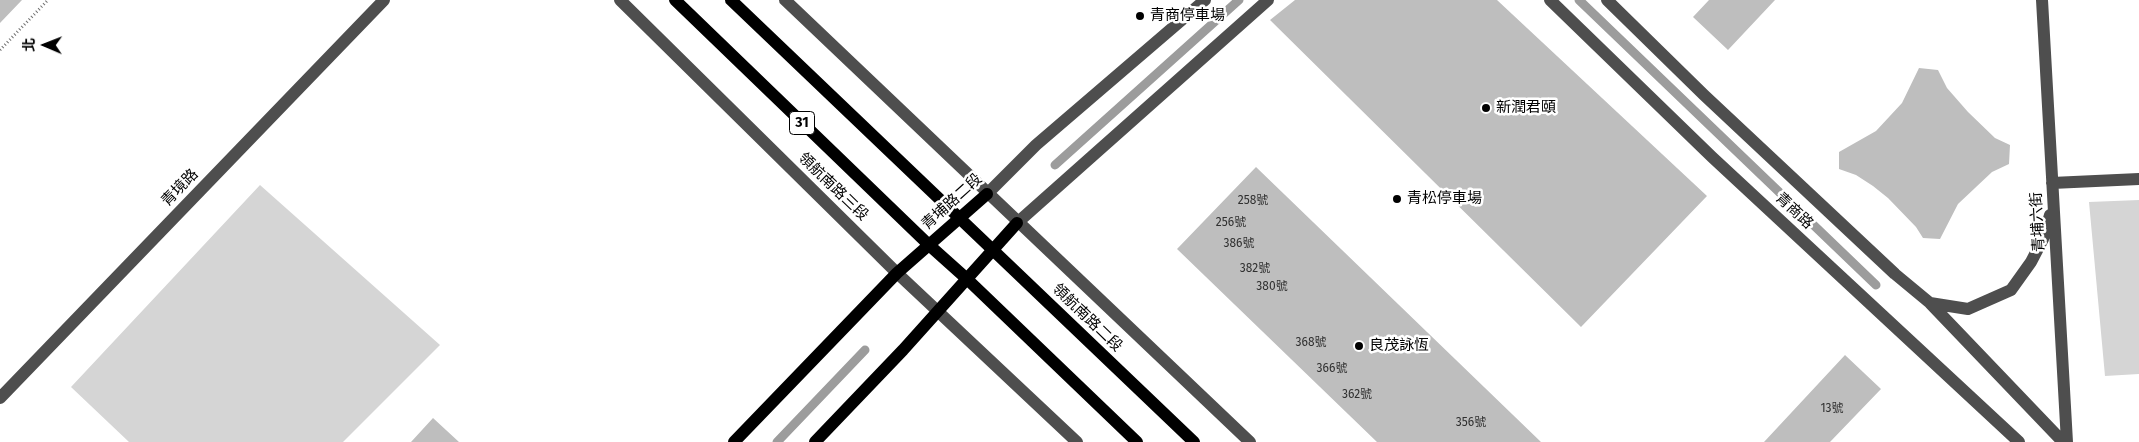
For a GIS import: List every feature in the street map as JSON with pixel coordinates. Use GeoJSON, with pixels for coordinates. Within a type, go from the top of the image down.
{"type":"FeatureCollection","features":[{"type":"Feature","properties":{"kind":"main road","name":"領航南路三段"},"geometry":{"type":"LineString","coordinates":[[675,0],[929,245]]}},
{"type":"Feature","properties":{"kind":"main road"},"geometry":{"type":"LineString","coordinates":[[732,0],[958,218]]}},
{"type":"Feature","properties":{"kind":"main road","name":"青埔路二段"},"geometry":{"type":"LineString","coordinates":[[734,442],[897,273],[987,194]]}},
{"type":"Feature","properties":{"kind":"main road","name":"領航南路二段"},"geometry":{"type":"LineString","coordinates":[[958,218],[1194,442]]}},
{"type":"Feature","properties":{"kind":"main road"},"geometry":{"type":"LineString","coordinates":[[816,442],[1017,223]]}},
{"type":"Feature","properties":{"kind":"main road","name":"31"},"geometry":{"type":"LineString","coordinates":[[929,245],[1137,442]]}},
{"type":"Feature","properties":{"kind":"street","name":"青境路"},"geometry":{"type":"LineString","coordinates":[[0,398],[384,0]]}},
{"type":"Feature","properties":{"kind":"street","name":"領航南路三段"},"geometry":{"type":"LineString","coordinates":[[620,0],[897,273],[939,310]]}},
{"type":"Feature","properties":{"kind":"street"},"geometry":{"type":"LineString","coordinates":[[785,0],[1017,223],[1268,0]]}},
{"type":"Feature","properties":{"kind":"street","name":"青埔路二段"},"geometry":{"type":"LineString","coordinates":[[987,194],[1036,145],[1204,0]]}},
{"type":"Feature","properties":{"kind":"street","name":"青商路"},"geometry":{"type":"LineString","coordinates":[[1550,0],[1712,157],[2019,442]]}},
{"type":"Feature","properties":{"kind":"street","name":"青商路"},"geometry":{"type":"LineString","coordinates":[[1607,0],[1718,108],[1895,274],[1930,303],[2063,442]]}},
{"type":"Feature","properties":{"kind":"street","name":"青埔六街"},"geometry":{"type":"LineString","coordinates":[[2042,0],[2067,442]]}},
{"type":"Feature","properties":{"kind":"street"},"geometry":{"type":"LineString","coordinates":[[2052,183],[2139,179]]}},
{"type":"Feature","properties":{"kind":"street"},"geometry":{"type":"LineString","coordinates":[[1930,303],[1968,308],[2011,290],[2032,262],[2043,239],[2053,206]]}},
{"type":"Feature","properties":{"kind":"street","name":"領航南路二段"},"geometry":{"type":"LineString","coordinates":[[1017,223],[1250,442]]}},
{"type":"Feature","properties":{"kind":"street"},"geometry":{"type":"LineString","coordinates":[[939,310],[1077,442]]}},
{"type":"Feature","properties":{"kind":"path"},"geometry":{"type":"LineString","coordinates":[[0,50],[48,0]]}},
{"type":"Feature","properties":{"kind":"shaded area"},"geometry":{"type":"Polygon","coordinates":[[[260,185],[440,345],[343,442],[129,442],[71,387],[260,185]]]}},
{"type":"Feature","properties":{"kind":"shaded area"},"geometry":{"type":"Polygon","coordinates":[[[2139,200],[2139,374],[2105,376],[2089,202],[2139,200]]]}},
{"type":"Feature","properties":{"kind":"building"},"geometry":{"type":"Polygon","coordinates":[[[0,0],[22,0],[0,23],[0,0]]]}},
{"type":"Feature","properties":{"kind":"building","name":"新潤君頤"},"geometry":{"type":"Polygon","coordinates":[[[1295,0],[1497,0],[1707,196],[1581,327],[1270,20],[1295,0]]]}},
{"type":"Feature","properties":{"kind":"building"},"geometry":{"type":"Polygon","coordinates":[[[1709,0],[1775,0],[1728,50],[1693,17],[1709,0]]]}},
{"type":"Feature","properties":{"kind":"building"},"geometry":{"type":"Polygon","coordinates":[[[1919,68],[1938,70],[1947,88],[1968,112],[1995,138],[2010,145],[2009,164],[1992,172],[1958,204],[1940,239],[1923,238],[1916,227],[1888,198],[1856,175],[1839,169],[1839,152],[1876,131],[1902,103],[1919,68]]]}},
{"type":"Feature","properties":{"kind":"building","name":"良茂詠恆"},"geometry":{"type":"Polygon","coordinates":[[[1256,167],[1541,442],[1377,442],[1177,249],[1256,167]]]}},
{"type":"Feature","properties":{"kind":"building"},"geometry":{"type":"Polygon","coordinates":[[[1845,355],[1881,389],[1830,442],[1764,442],[1845,355]]]}},
{"type":"Feature","properties":{"kind":"building"},"geometry":{"type":"Polygon","coordinates":[[[433,418],[459,442],[411,442],[433,418]]]}},
{"type":"Feature","properties":{"kind":"waterway"},"geometry":{"type":"LineString","coordinates":[[1055,165],[1239,0]]}},
{"type":"Feature","properties":{"kind":"waterway"},"geometry":{"type":"LineString","coordinates":[[1579,0],[1876,285]]}},
{"type":"Feature","properties":{"kind":"waterway"},"geometry":{"type":"LineString","coordinates":[[777,442],[865,350]]}},
{"type":"Feature","properties":{"kind":"place","name":"青商停車場"},"geometry":{"type":"Point","coordinates":[1140,16]}},
{"type":"Feature","properties":{"kind":"place","name":"新潤君頤"},"geometry":{"type":"Point","coordinates":[1486,108]}},
{"type":"Feature","properties":{"kind":"place","name":"青松停車場"},"geometry":{"type":"Point","coordinates":[1397,199]}},
{"type":"Feature","properties":{"kind":"place","name":"良茂詠恆"},"geometry":{"type":"Point","coordinates":[1359,346]}}]}
